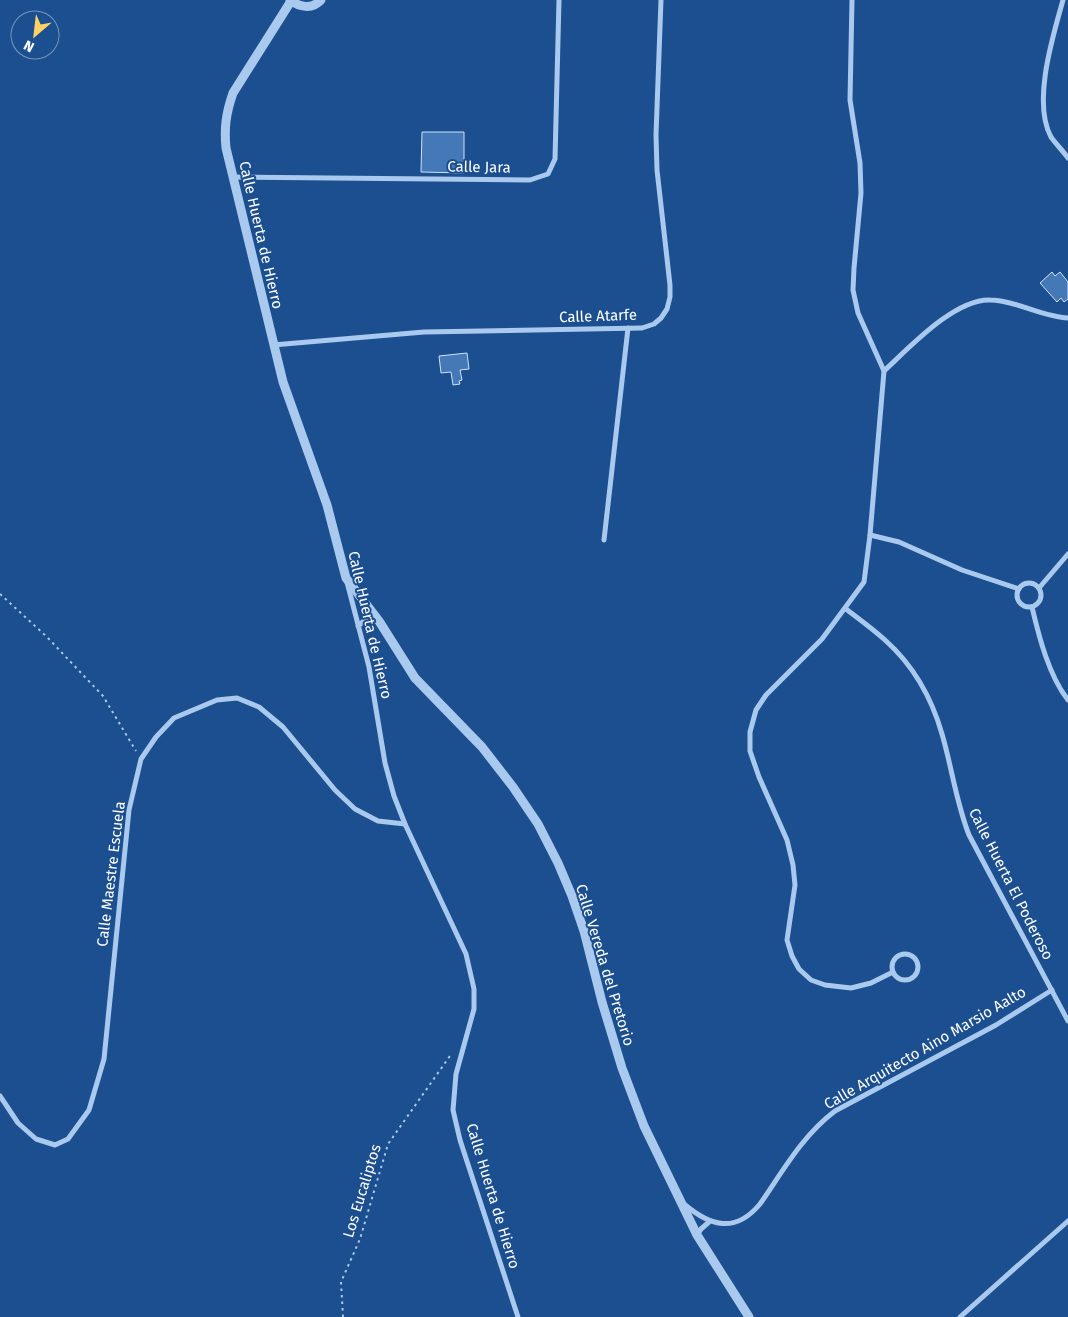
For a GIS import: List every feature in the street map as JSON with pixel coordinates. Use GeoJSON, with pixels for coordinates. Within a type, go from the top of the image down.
{"type":"FeatureCollection","features":[{"type":"Feature","properties":{"kind":"street"},"geometry":{"type":"LineString","coordinates":[[290,0],[305,7],[313,6],[321,0]]}},
{"type":"Feature","properties":{"kind":"street","name":"Calle Huerta de Hierro"},"geometry":{"type":"LineString","coordinates":[[290,0],[233,94],[227,110],[224,130],[226,148],[283,382],[327,505],[346,578],[369,667],[385,763],[394,796],[405,824],[466,954],[474,989],[474,1009],[456,1074],[453,1110],[460,1140],[518,1317]]}},
{"type":"Feature","properties":{"kind":"street","name":"Calle Jara"},"geometry":{"type":"LineString","coordinates":[[233,177],[530,180],[548,174],[555,159],[559,0]]}},
{"type":"Feature","properties":{"kind":"street","name":"Calle Atarfe"},"geometry":{"type":"LineString","coordinates":[[273,345],[424,332],[642,328],[654,324],[661,318],[667,309],[670,285],[657,170],[656,135],[661,0]]}},
{"type":"Feature","properties":{"kind":"street"},"geometry":{"type":"LineString","coordinates":[[852,0],[850,100],[860,163],[861,193],[853,290],[858,313],[884,371],[870,535],[864,582],[846,609],[822,639],[766,695],[756,710],[750,732],[750,751],[759,778],[787,840],[793,865],[795,885],[787,940],[799,969],[811,980],[825,985],[851,988],[871,984],[893,972]]}},
{"type":"Feature","properties":{"kind":"street"},"geometry":{"type":"LineString","coordinates":[[1063,0],[1053,39],[1043,90],[1043,102],[1044,114],[1051,137],[1068,158]]}},
{"type":"Feature","properties":{"kind":"street"},"geometry":{"type":"LineString","coordinates":[[884,371],[940,321],[969,302],[990,300],[1068,318]]}},
{"type":"Feature","properties":{"kind":"street"},"geometry":{"type":"LineString","coordinates":[[604,540],[628,328]]}},
{"type":"Feature","properties":{"kind":"street"},"geometry":{"type":"LineString","coordinates":[[870,535],[899,542],[962,570],[1019,589]]}},
{"type":"Feature","properties":{"kind":"street"},"geometry":{"type":"LineString","coordinates":[[1039,588],[1068,554]]}},
{"type":"Feature","properties":{"kind":"street","name":"Calle Vereda del Pretorio"},"geometry":{"type":"LineString","coordinates":[[346,578],[379,621],[415,678],[482,747],[513,787],[538,824],[558,863],[584,931],[602,1002],[622,1068],[644,1126],[697,1235],[748,1317]]}},
{"type":"Feature","properties":{"kind":"street"},"geometry":{"type":"LineString","coordinates":[[1031,583],[1039,588],[1041,593],[1040,602],[1032,608],[1023,606],[1019,602],[1017,598],[1022,585],[1031,583]]}},
{"type":"Feature","properties":{"kind":"street"},"geometry":{"type":"LineString","coordinates":[[1032,608],[1042,645],[1058,686],[1068,700]]}},
{"type":"Feature","properties":{"kind":"street","name":"Calle Huerta El Poderoso"},"geometry":{"type":"LineString","coordinates":[[846,609],[885,640],[901,656],[929,699],[942,734],[960,812],[969,835],[1068,1022]]}},
{"type":"Feature","properties":{"kind":"street"},"geometry":{"type":"LineString","coordinates":[[358,626],[365,620],[379,621]]}},
{"type":"Feature","properties":{"kind":"street","name":"Calle Maestre Escuela"},"geometry":{"type":"LineString","coordinates":[[0,1096],[18,1123],[36,1139],[55,1146],[68,1139],[89,1110],[104,1059],[128,810],[141,759],[156,736],[174,718],[217,700],[237,698],[259,707],[283,727],[335,790],[355,809],[378,821],[405,824]]}},
{"type":"Feature","properties":{"kind":"street"},"geometry":{"type":"LineString","coordinates":[[900,954],[909,954],[916,959],[919,968],[912,978],[904,980],[893,972],[894,960],[900,954]]}},
{"type":"Feature","properties":{"kind":"street","name":"Calle Arquitecto Aino Marsio Aalto"},"geometry":{"type":"LineString","coordinates":[[709,1222],[734,1223],[752,1214],[800,1144],[820,1123],[835,1112],[996,1024],[1052,990]]}},
{"type":"Feature","properties":{"kind":"street"},"geometry":{"type":"LineString","coordinates":[[678,1199],[709,1222],[697,1235]]}},
{"type":"Feature","properties":{"kind":"street"},"geometry":{"type":"LineString","coordinates":[[960,1317],[1068,1221]]}},
{"type":"Feature","properties":{"kind":"path"},"geometry":{"type":"LineString","coordinates":[[0,594],[46,636],[103,696],[141,759]]}},
{"type":"Feature","properties":{"kind":"path","name":"Los Eucaliptos"},"geometry":{"type":"LineString","coordinates":[[343,1317],[341,1282],[360,1239],[388,1144],[455,1049]]}},
{"type":"Feature","properties":{"kind":"building"},"geometry":{"type":"Polygon","coordinates":[[[422,132],[464,132],[464,173],[421,172],[422,132]]]}},
{"type":"Feature","properties":{"kind":"building"},"geometry":{"type":"Polygon","coordinates":[[[1052,272],[1055,276],[1060,272],[1068,282],[1068,299],[1064,302],[1061,298],[1057,302],[1040,283],[1052,272]]]}},
{"type":"Feature","properties":{"kind":"building"},"geometry":{"type":"Polygon","coordinates":[[[467,353],[469,369],[460,370],[462,380],[459,381],[460,384],[453,385],[451,372],[441,373],[439,356],[467,353]]]}}]}
